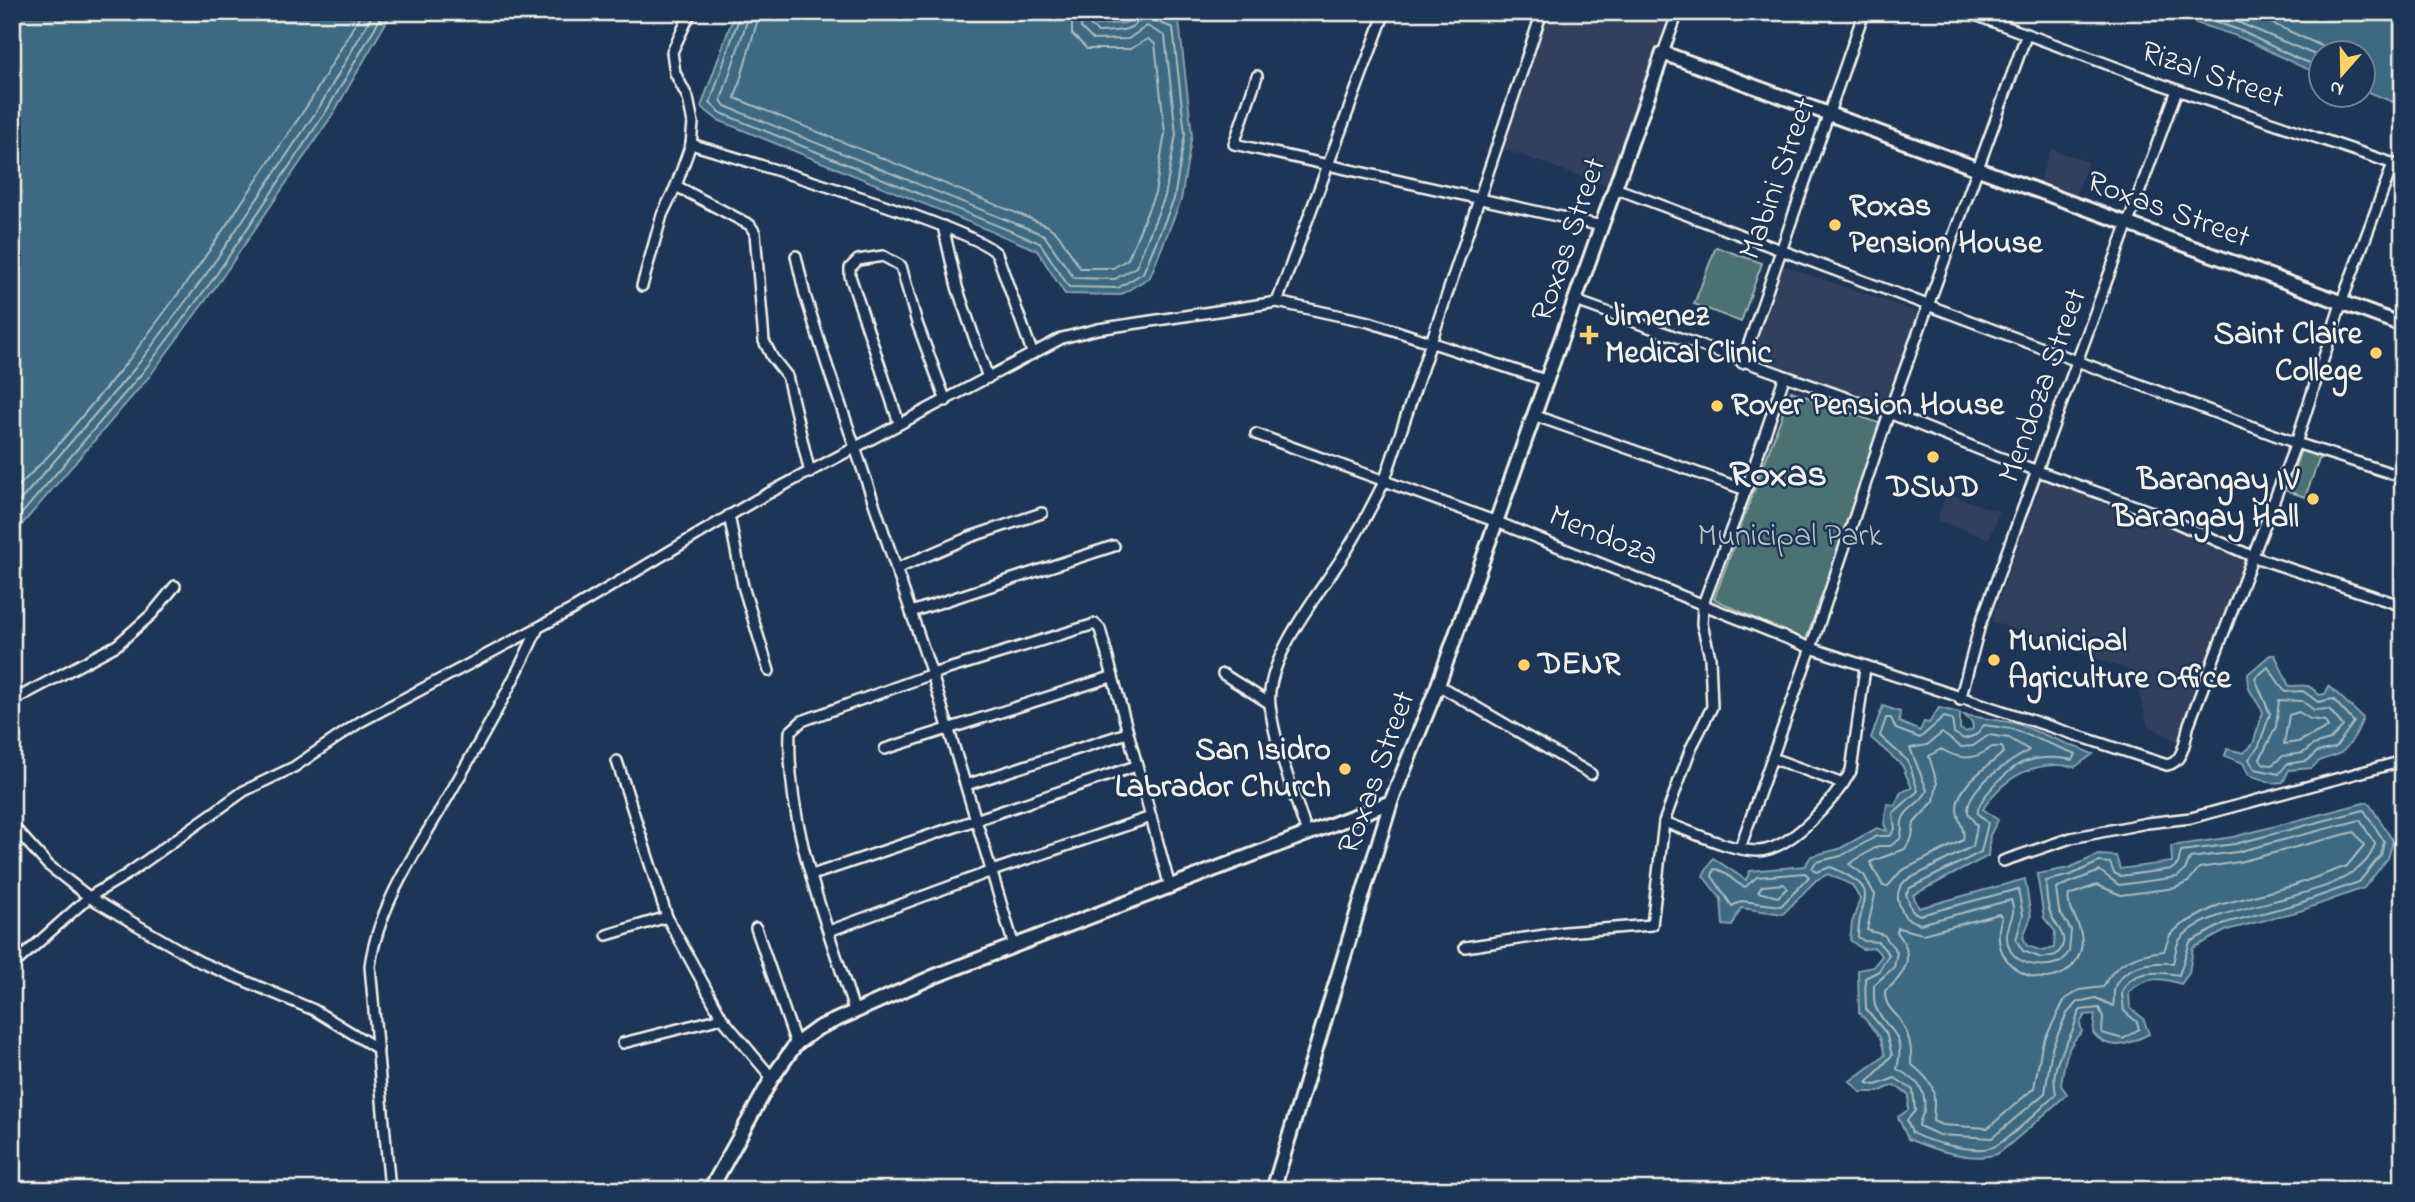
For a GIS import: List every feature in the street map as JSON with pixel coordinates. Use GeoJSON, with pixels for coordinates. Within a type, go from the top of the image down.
{"type":"FeatureCollection","features":[{"type":"Feature","properties":{"kind":"main road","name":"Roxas Street"},"geometry":{"type":"LineString","coordinates":[[1273,1190],[1391,802],[1438,685],[1536,416],[1663,54],[2403,325]]}},
{"type":"Feature","properties":{"kind":"main road"},"geometry":{"type":"LineString","coordinates":[[710,1190],[772,1078],[796,1044],[818,1028],[854,1010],[1014,946],[1391,802]]}},
{"type":"Feature","properties":{"kind":"street"},"geometry":{"type":"LineString","coordinates":[[642,286],[662,215],[691,144],[692,123],[688,99],[675,73],[672,52],[691,12]]}},
{"type":"Feature","properties":{"kind":"street"},"geometry":{"type":"LineString","coordinates":[[1277,302],[1385,12]]}},
{"type":"Feature","properties":{"kind":"street"},"geometry":{"type":"LineString","coordinates":[[1663,54],[1678,12]]}},
{"type":"Feature","properties":{"kind":"street","name":"Mabini Street"},"geometry":{"type":"LineString","coordinates":[[1742,363],[1864,12]]}},
{"type":"Feature","properties":{"kind":"street","name":"Rizal Street"},"geometry":{"type":"LineString","coordinates":[[1967,12],[2177,90],[2398,165]]}},
{"type":"Feature","properties":{"kind":"street"},"geometry":{"type":"LineString","coordinates":[[1307,834],[1269,703],[1279,660],[1364,523],[1384,482],[1434,341],[1539,13]]}},
{"type":"Feature","properties":{"kind":"street"},"geometry":{"type":"LineString","coordinates":[[1740,848],[1811,648],[1889,413],[2026,36]]}},
{"type":"Feature","properties":{"kind":"street"},"geometry":{"type":"LineString","coordinates":[[1257,76],[1234,144],[1602,226]]}},
{"type":"Feature","properties":{"kind":"street","name":"Mendoza Street"},"geometry":{"type":"LineString","coordinates":[[1960,700],[1980,625],[2177,90]]}},
{"type":"Feature","properties":{"kind":"street"},"geometry":{"type":"LineString","coordinates":[[691,144],[943,226],[993,248],[1032,352]]}},
{"type":"Feature","properties":{"kind":"street"},"geometry":{"type":"LineString","coordinates":[[2254,557],[2296,443],[2342,301],[2398,165]]}},
{"type":"Feature","properties":{"kind":"street"},"geometry":{"type":"LineString","coordinates":[[676,186],[753,228],[759,253],[764,341],[787,376],[810,473]]}},
{"type":"Feature","properties":{"kind":"street"},"geometry":{"type":"LineString","coordinates":[[1615,188],[1779,251],[2080,359],[2296,443],[2403,477]]}},
{"type":"Feature","properties":{"kind":"street"},"geometry":{"type":"LineString","coordinates":[[943,226],[957,288],[988,378]]}},
{"type":"Feature","properties":{"kind":"street"},"geometry":{"type":"LineString","coordinates":[[796,256],[808,306],[932,674],[1014,946]]}},
{"type":"Feature","properties":{"kind":"street"},"geometry":{"type":"LineString","coordinates":[[899,423],[850,276],[850,268],[858,260],[883,256],[901,266],[921,333],[946,401]]}},
{"type":"Feature","properties":{"kind":"street"},"geometry":{"type":"LineString","coordinates":[[1576,301],[1742,363],[1889,413],[2152,512],[2254,557],[2403,606]]}},
{"type":"Feature","properties":{"kind":"street"},"geometry":{"type":"LineString","coordinates":[[12,966],[89,897],[126,875],[244,791],[295,767],[360,722],[538,627],[729,515],[1062,338],[1098,329],[1277,302],[1369,322],[1434,341],[1548,381]]}},
{"type":"Feature","properties":{"kind":"street"},"geometry":{"type":"LineString","coordinates":[[1465,947],[1565,932],[1652,925],[1664,822],[1691,748],[1712,707],[1710,657],[1702,624],[1703,604],[1784,378]]}},
{"type":"Feature","properties":{"kind":"street"},"geometry":{"type":"LineString","coordinates":[[1536,416],[1746,490]]}},
{"type":"Feature","properties":{"kind":"street","name":"Mendoza"},"geometry":{"type":"LineString","coordinates":[[1256,434],[1497,522],[1865,668],[2166,765],[2174,764],[2180,758],[2189,724],[2254,557]]}},
{"type":"Feature","properties":{"kind":"street"},"geometry":{"type":"LineString","coordinates":[[896,569],[970,537],[1042,513]]}},
{"type":"Feature","properties":{"kind":"street"},"geometry":{"type":"LineString","coordinates":[[729,515],[743,586],[769,671]]}},
{"type":"Feature","properties":{"kind":"street"},"geometry":{"type":"LineString","coordinates":[[911,612],[1114,546]]}},
{"type":"Feature","properties":{"kind":"street"},"geometry":{"type":"LineString","coordinates":[[12,701],[117,645],[144,622],[174,586]]}},
{"type":"Feature","properties":{"kind":"street"},"geometry":{"type":"LineString","coordinates":[[854,1010],[812,875],[792,775],[790,732],[802,721],[932,674],[1092,623],[1100,629],[1126,733],[1170,887]]}},
{"type":"Feature","properties":{"kind":"street"},"geometry":{"type":"LineString","coordinates":[[390,1190],[370,966],[377,934],[402,876],[499,706],[538,627]]}},
{"type":"Feature","properties":{"kind":"street"},"geometry":{"type":"LineString","coordinates":[[1664,822],[1740,848],[1758,851],[1788,838],[1810,822],[1843,785],[1854,759],[1865,668]]}},
{"type":"Feature","properties":{"kind":"street"},"geometry":{"type":"LineString","coordinates":[[1223,674],[1269,703]]}},
{"type":"Feature","properties":{"kind":"street"},"geometry":{"type":"LineString","coordinates":[[884,749],[1111,677]]}},
{"type":"Feature","properties":{"kind":"street"},"geometry":{"type":"LineString","coordinates":[[1438,685],[1591,774]]}},
{"type":"Feature","properties":{"kind":"street"},"geometry":{"type":"LineString","coordinates":[[966,785],[1126,733]]}},
{"type":"Feature","properties":{"kind":"street"},"geometry":{"type":"LineString","coordinates":[[1772,758],[1843,785]]}},
{"type":"Feature","properties":{"kind":"street"},"geometry":{"type":"LineString","coordinates":[[617,761],[667,917],[722,1018],[772,1078]]}},
{"type":"Feature","properties":{"kind":"street"},"geometry":{"type":"LineString","coordinates":[[2003,861],[2071,838],[2147,823],[2191,818],[2403,761]]}},
{"type":"Feature","properties":{"kind":"street"},"geometry":{"type":"LineString","coordinates":[[812,875],[1136,766]]}},
{"type":"Feature","properties":{"kind":"street"},"geometry":{"type":"LineString","coordinates":[[829,932],[992,871],[1151,817]]}},
{"type":"Feature","properties":{"kind":"street"},"geometry":{"type":"LineString","coordinates":[[12,825],[48,865],[89,897],[200,962],[314,1010],[378,1049]]}},
{"type":"Feature","properties":{"kind":"street"},"geometry":{"type":"LineString","coordinates":[[607,935],[667,917]]}},
{"type":"Feature","properties":{"kind":"street"},"geometry":{"type":"LineString","coordinates":[[756,928],[796,1044]]}},
{"type":"Feature","properties":{"kind":"street"},"geometry":{"type":"LineString","coordinates":[[623,1043],[722,1018]]}},
{"type":"Feature","properties":{"kind":"shaded area"},"geometry":{"type":"Polygon","coordinates":[[[1547,12],[1671,12],[1607,186],[1501,148],[1547,12]]]}},
{"type":"Feature","properties":{"kind":"shaded area"},"geometry":{"type":"Polygon","coordinates":[[[2051,149],[2088,162],[2074,200],[2037,186],[2051,149]]]}},
{"type":"Feature","properties":{"kind":"shaded area"},"geometry":{"type":"Polygon","coordinates":[[[1782,265],[1923,314],[1887,412],[1747,364],[1782,265]]]}},
{"type":"Feature","properties":{"kind":"shaded area"},"geometry":{"type":"Polygon","coordinates":[[[2043,478],[2247,556],[2178,742],[2148,725],[2133,672],[1991,621],[2043,478]]]}},
{"type":"Feature","properties":{"kind":"shaded area"},"geometry":{"type":"Polygon","coordinates":[[[1946,493],[1999,512],[1989,539],[1937,520],[1946,493]]]}},
{"type":"Feature","properties":{"kind":"green space"},"geometry":{"type":"Polygon","coordinates":[[[1716,247],[1762,263],[1741,322],[1694,304],[1716,247]]]}},
{"type":"Feature","properties":{"kind":"green space","name":"Municipal Park"},"geometry":{"type":"Polygon","coordinates":[[[1791,391],[1884,425],[1805,642],[1714,599],[1791,391]]]}},
{"type":"Feature","properties":{"kind":"green space"},"geometry":{"type":"Polygon","coordinates":[[[2301,450],[2320,457],[2305,497],[2287,491],[2301,450]]]}},
{"type":"Feature","properties":{"kind":"water"},"geometry":{"type":"Polygon","coordinates":[[[12,12],[392,12],[333,114],[219,282],[149,377],[12,536],[12,12]]]}},
{"type":"Feature","properties":{"kind":"water"},"geometry":{"type":"Polygon","coordinates":[[[735,12],[1101,12],[1096,25],[1125,23],[1138,12],[1179,21],[1192,134],[1181,200],[1150,277],[1120,295],[1065,294],[1037,250],[718,120],[701,107],[735,12]]]}},
{"type":"Feature","properties":{"kind":"water"},"geometry":{"type":"Polygon","coordinates":[[[2175,12],[2403,12],[2403,106],[2376,95],[2376,38],[2306,38],[2306,68],[2247,40],[2175,12]]]}},
{"type":"Feature","properties":{"kind":"water"},"geometry":{"type":"Polygon","coordinates":[[[2270,655],[2275,655],[2289,686],[2309,686],[2319,695],[2325,694],[2329,686],[2363,718],[2352,740],[2341,753],[2320,761],[2312,768],[2289,770],[2283,782],[2273,783],[2249,775],[2243,763],[2225,756],[2227,749],[2244,753],[2253,744],[2263,712],[2249,689],[2248,674],[2270,655]]]}},
{"type":"Feature","properties":{"kind":"water"},"geometry":{"type":"Polygon","coordinates":[[[1883,706],[1900,712],[1899,722],[1920,731],[1924,722],[1929,723],[1939,708],[1960,713],[1960,729],[1966,732],[1973,729],[1972,722],[1964,715],[2015,723],[2093,754],[2075,767],[2061,765],[2035,768],[2011,779],[1991,797],[1983,809],[1998,820],[1990,835],[1988,856],[1913,895],[1919,908],[2025,879],[2031,917],[2023,937],[2027,946],[2043,951],[2054,948],[2055,931],[2044,918],[2037,874],[2069,868],[2098,855],[2116,856],[2120,869],[2172,862],[2171,846],[2233,837],[2368,802],[2393,841],[2388,858],[2364,888],[2300,911],[2227,930],[2193,948],[2189,973],[2181,984],[2154,979],[2135,987],[2129,992],[2130,1008],[2143,1018],[2149,1034],[2120,1045],[2106,1043],[2093,1033],[2095,1014],[2085,1015],[2080,1023],[2082,1032],[2072,1044],[2064,1064],[2061,1085],[2067,1094],[2002,1151],[1975,1157],[1940,1151],[1908,1139],[1898,1117],[1908,1110],[1909,1095],[1894,1085],[1878,1092],[1860,1092],[1850,1081],[1885,1055],[1880,1037],[1859,1012],[1858,970],[1873,967],[1882,956],[1875,948],[1862,949],[1850,940],[1860,899],[1852,885],[1828,874],[1816,880],[1783,914],[1741,908],[1732,926],[1723,925],[1721,899],[1703,876],[1713,858],[1746,880],[1750,871],[1805,866],[1811,856],[1839,849],[1877,828],[1887,831],[1884,824],[1887,804],[1895,805],[1901,792],[1912,788],[1902,765],[1871,738],[1883,706]]]}},
{"type":"Feature","properties":{"kind":"place","name":"Roxas Pension House"},"geometry":{"type":"Point","coordinates":[1835,225]}},
{"type":"Feature","properties":{"kind":"place","name":"Jimenez Medical Clinic"},"geometry":{"type":"Point","coordinates":[1589,335]}},
{"type":"Feature","properties":{"kind":"place","name":"Saint Claire College"},"geometry":{"type":"Point","coordinates":[2376,353]}},
{"type":"Feature","properties":{"kind":"place","name":"Rover Pension House"},"geometry":{"type":"Point","coordinates":[1717,406]}},
{"type":"Feature","properties":{"kind":"place","name":"DSWD"},"geometry":{"type":"Point","coordinates":[1933,457]}},
{"type":"Feature","properties":{"kind":"place","name":"Barangay IV Barangay Hall"},"geometry":{"type":"Point","coordinates":[2313,499]}},
{"type":"Feature","properties":{"kind":"place","name":"Municipal Agriculture Office"},"geometry":{"type":"Point","coordinates":[1994,660]}},
{"type":"Feature","properties":{"kind":"place","name":"DENR"},"geometry":{"type":"Point","coordinates":[1524,665]}},
{"type":"Feature","properties":{"kind":"place","name":"San Isidro Labrador Church"},"geometry":{"type":"Point","coordinates":[1345,769]}},
{"type":"Feature","properties":{"kind":"district","name":"Roxas"},"geometry":{"type":"Point","coordinates":[1778,476]}}]}
